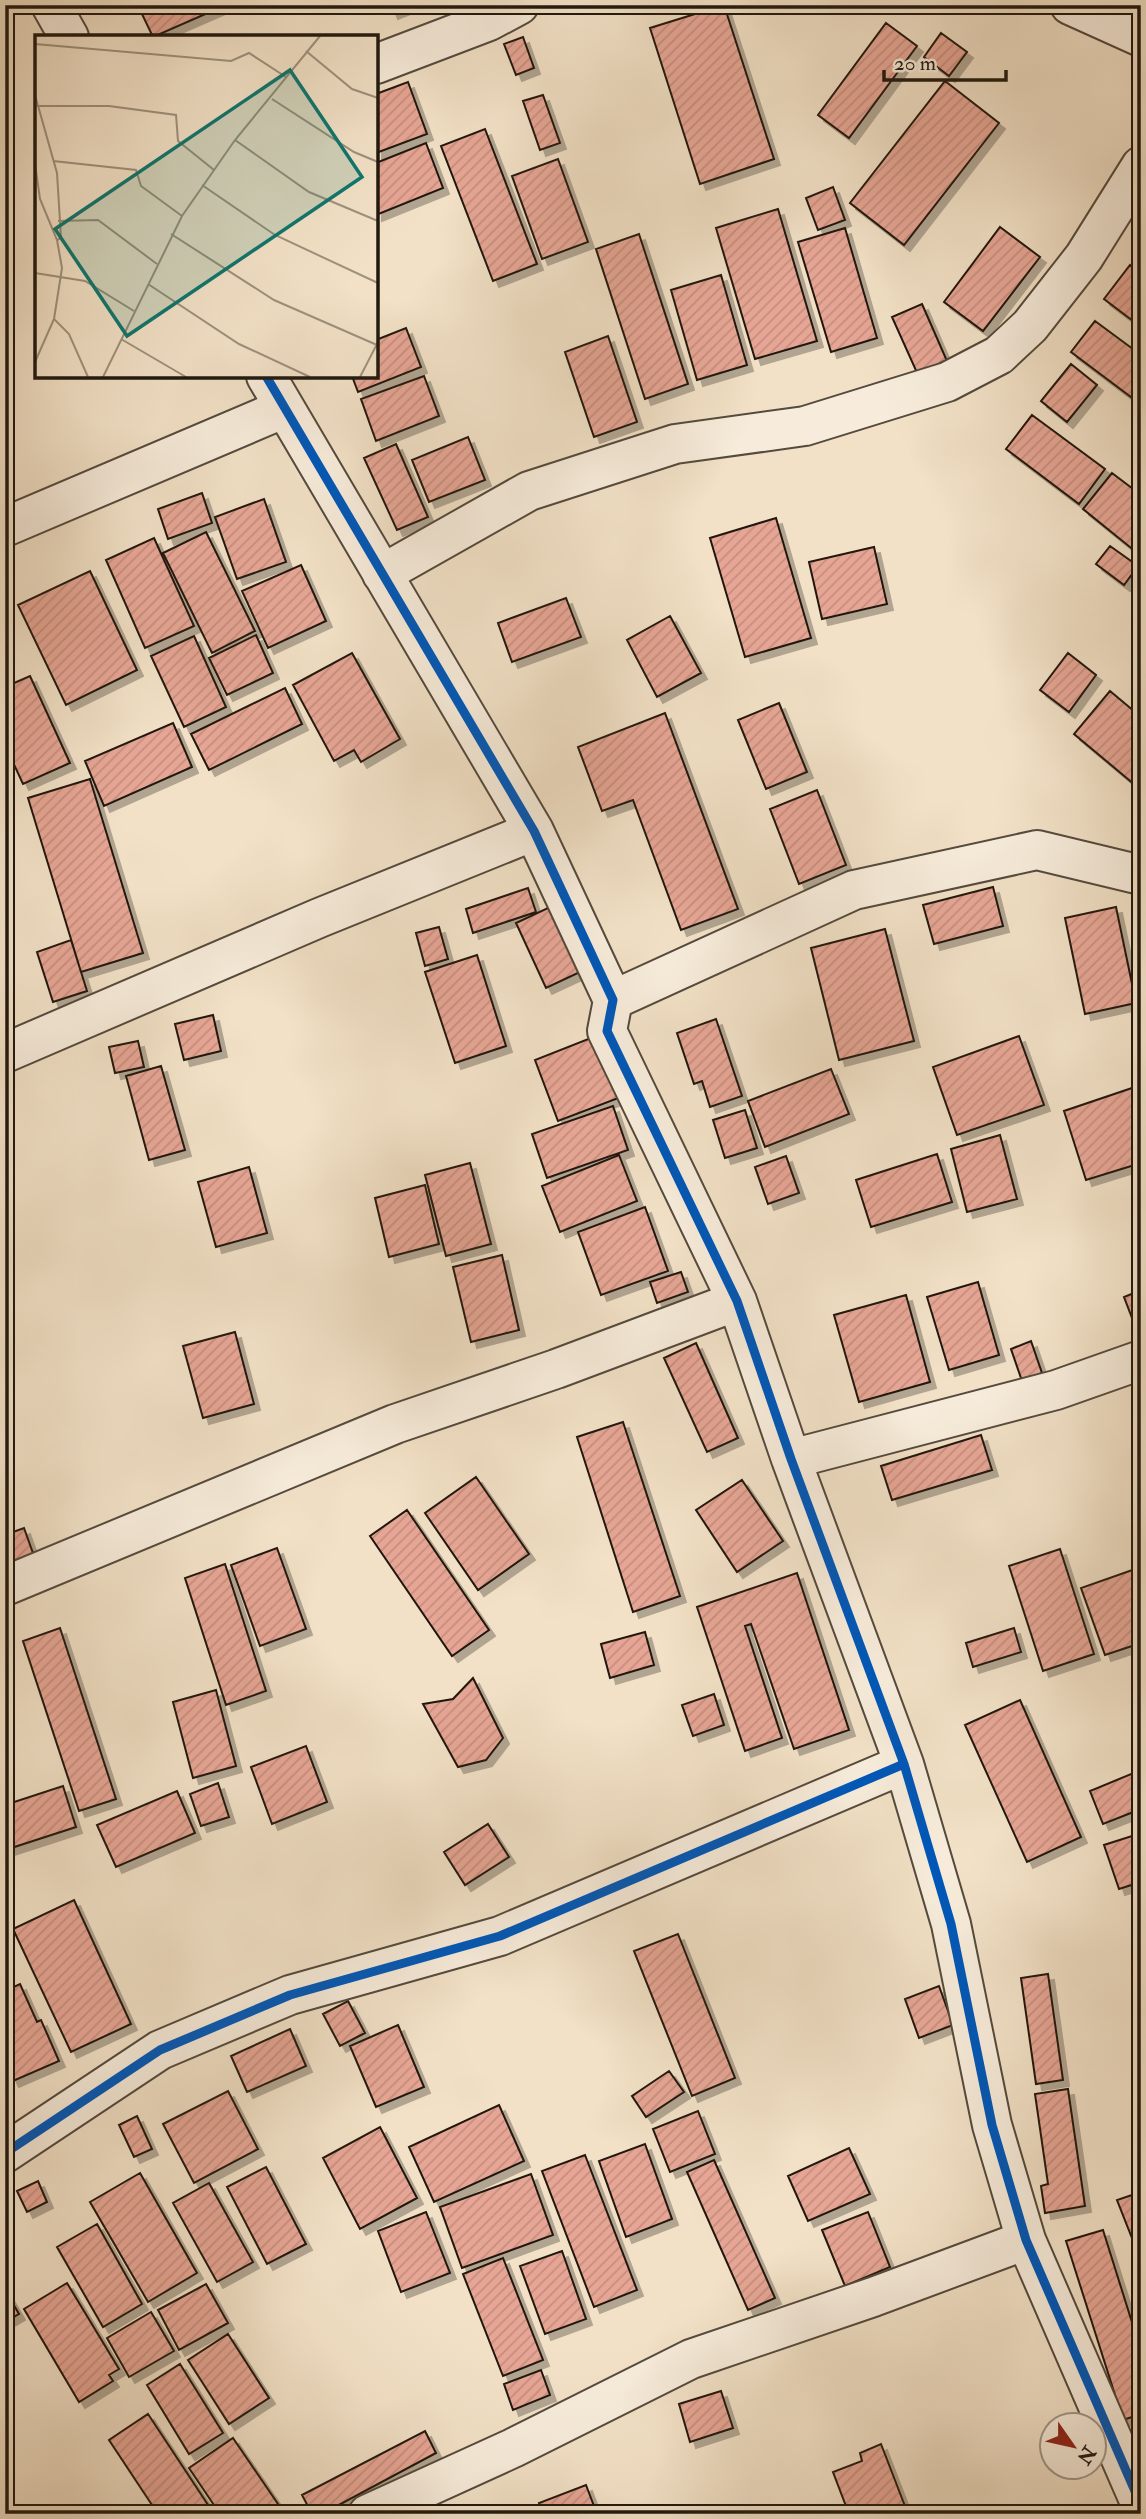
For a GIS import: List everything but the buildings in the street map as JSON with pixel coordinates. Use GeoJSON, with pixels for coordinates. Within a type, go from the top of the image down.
{"type":"FeatureCollection","features":[{"type":"Feature","properties":{"kind":"street"},"geometry":{"type":"LineString","coordinates":[[51,5],[68,35]]}},
{"type":"Feature","properties":{"kind":"street"},"geometry":{"type":"LineString","coordinates":[[378,63],[489,21],[519,5]]}},
{"type":"Feature","properties":{"kind":"street"},"geometry":{"type":"LineString","coordinates":[[1070,5],[1141,37]]}},
{"type":"Feature","properties":{"kind":"street"},"geometry":{"type":"LineString","coordinates":[[382,575],[529,491],[675,444],[805,426],[947,382],[999,355],[1030,326],[1084,257],[1141,166]]}},
{"type":"Feature","properties":{"kind":"street"},"geometry":{"type":"LineString","coordinates":[[5,527],[276,392],[534,831],[614,1000],[607,1031],[737,1301],[791,1460],[904,1764],[951,1924],[992,2124],[1026,2240],[1130,2450],[1141,2505]]}},
{"type":"Feature","properties":{"kind":"street"},"geometry":{"type":"LineString","coordinates":[[5,1054],[319,918],[534,831]]}},
{"type":"Feature","properties":{"kind":"street"},"geometry":{"type":"LineString","coordinates":[[614,1000],[854,890],[1037,850],[1141,875]]}},
{"type":"Feature","properties":{"kind":"street"},"geometry":{"type":"LineString","coordinates":[[5,1586],[395,1424],[556,1369],[737,1301]]}},
{"type":"Feature","properties":{"kind":"street"},"geometry":{"type":"LineString","coordinates":[[791,1460],[1056,1390],[1141,1360]]}},
{"type":"Feature","properties":{"kind":"street"},"geometry":{"type":"LineString","coordinates":[[5,2153],[160,2050],[290,1995],[500,1936],[904,1764]]}},
{"type":"Feature","properties":{"kind":"street"},"geometry":{"type":"LineString","coordinates":[[368,2514],[513,2448],[691,2359],[873,2297],[1026,2240]]}},
{"type":"Feature","properties":{"kind":"cycle path"},"geometry":{"type":"LineString","coordinates":[[267,378],[534,831],[613,1000],[607,1031],[737,1301],[791,1459],[904,1764],[951,1924],[992,2125],[1026,2240],[1141,2505]]}},
{"type":"Feature","properties":{"kind":"cycle path"},"geometry":{"type":"LineString","coordinates":[[5,2153],[160,2050],[290,1995],[500,1936],[904,1764]]}}]}
